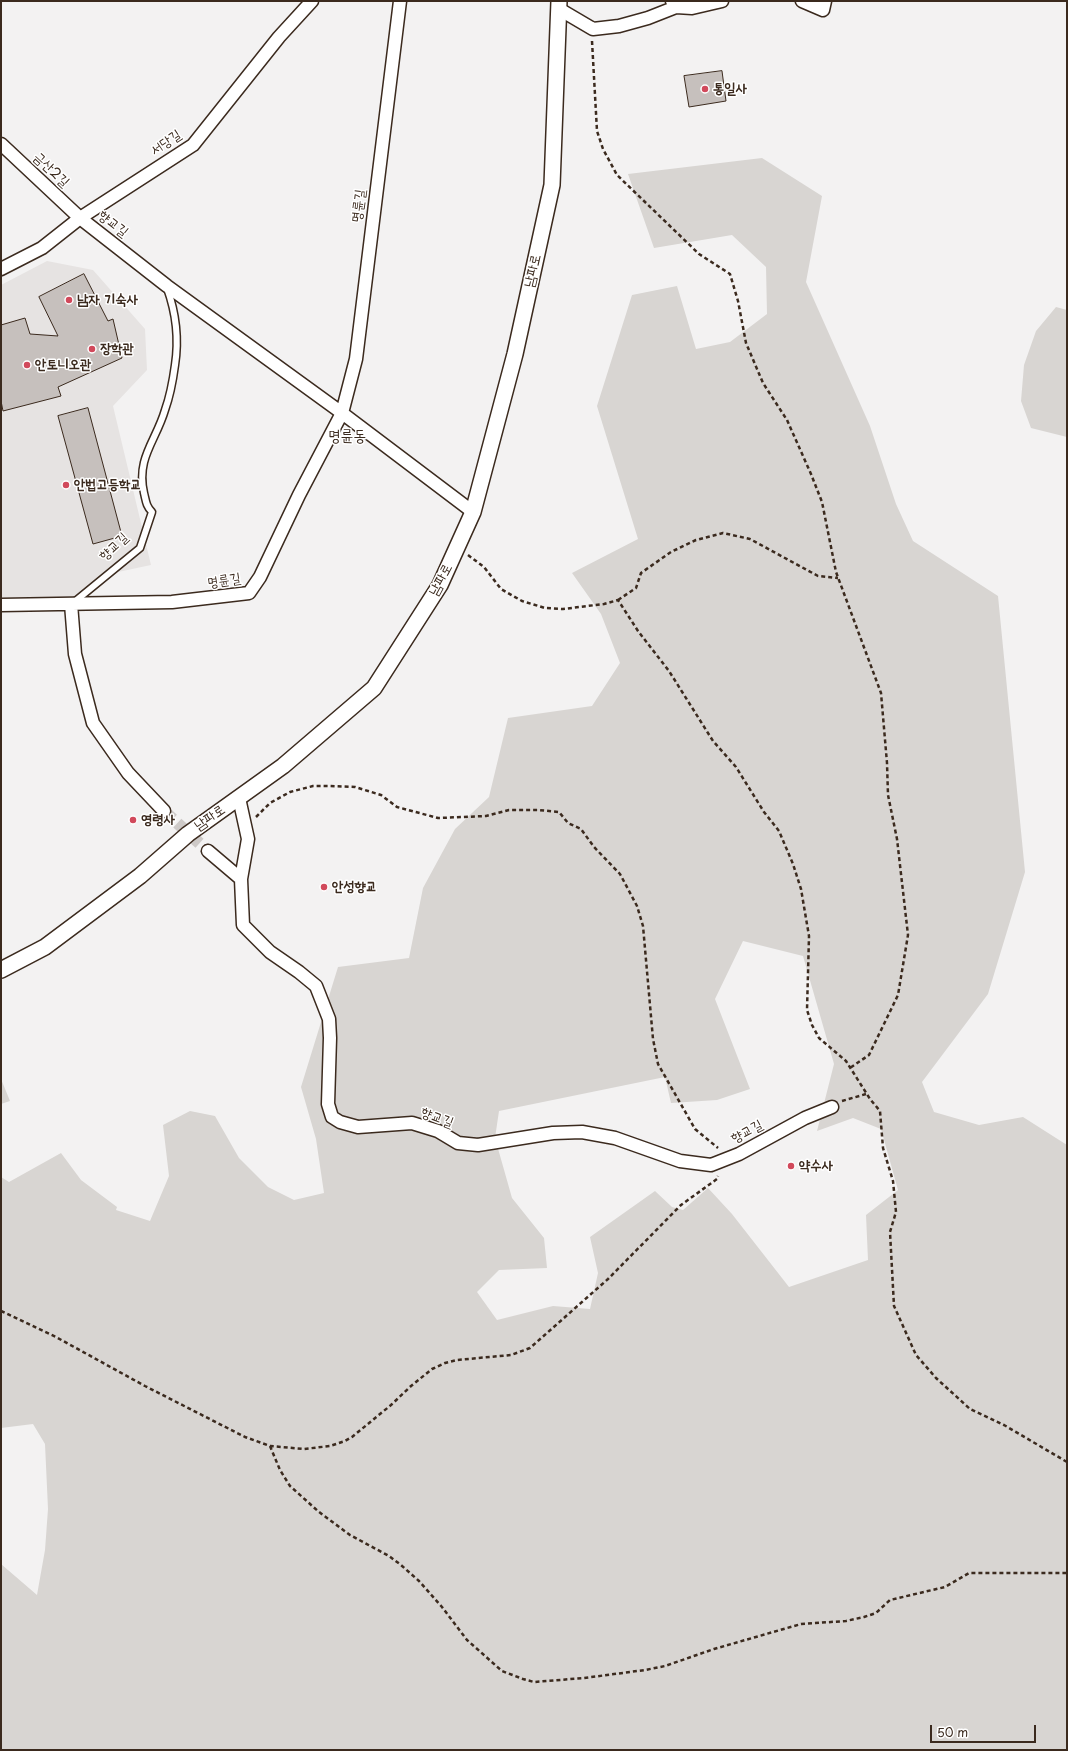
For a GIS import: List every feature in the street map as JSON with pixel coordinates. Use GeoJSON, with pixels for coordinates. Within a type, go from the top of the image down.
{"type":"FeatureCollection","features":[{"type":"Feature","properties":{"kind":"street","name":"서당길"},"geometry":{"type":"LineString","coordinates":[[1,269],[42,248],[80,218],[193,145],[279,36],[312,1]]}},
{"type":"Feature","properties":{"kind":"street","name":"명륜길"},"geometry":{"type":"LineString","coordinates":[[1,605],[172,602],[249,593],[260,577],[299,495],[342,413],[356,359],[400,1]]}},
{"type":"Feature","properties":{"kind":"street"},"geometry":{"type":"LineString","coordinates":[[559,5],[593,28],[619,26],[648,18],[674,4],[692,8],[722,1]]}},
{"type":"Feature","properties":{"kind":"street"},"geometry":{"type":"LineString","coordinates":[[802,1],[823,10],[825,1]]}},
{"type":"Feature","properties":{"kind":"street","name":"남파로"},"geometry":{"type":"LineString","coordinates":[[1,970],[44,947],[140,876],[188,834],[283,766],[374,688],[440,585],[473,512],[515,354],[552,185],[559,5]]}},
{"type":"Feature","properties":{"kind":"street","name":"금산2길"},"geometry":{"type":"LineString","coordinates":[[1,144],[80,218]]}},
{"type":"Feature","properties":{"kind":"street","name":"향교길"},"geometry":{"type":"LineString","coordinates":[[80,218],[166,286]]}},
{"type":"Feature","properties":{"kind":"street"},"geometry":{"type":"LineString","coordinates":[[166,286],[342,413],[473,512]]}},
{"type":"Feature","properties":{"kind":"street"},"geometry":{"type":"LineString","coordinates":[[72,604],[75,654],[93,723],[128,773],[164,811]]}},
{"type":"Feature","properties":{"kind":"street","name":"향교길"},"geometry":{"type":"LineString","coordinates":[[239,798],[248,839],[241,879],[243,925],[270,952],[316,986],[328,1019],[330,1038],[328,1104],[332,1116],[340,1122],[358,1127],[412,1123],[438,1131],[458,1143],[478,1145],[552,1133],[582,1132],[615,1138],[680,1161],[711,1165],[739,1154],[805,1118],[832,1107]]}},
{"type":"Feature","properties":{"kind":"street"},"geometry":{"type":"LineString","coordinates":[[208,850],[241,879]]}},
{"type":"Feature","properties":{"kind":"lane","name":"향교길"},"geometry":{"type":"LineString","coordinates":[[72,604],[140,548],[152,512],[147,506],[142,483],[143,462],[165,410],[175,365],[177,337],[172,302],[166,286]]}},
{"type":"Feature","properties":{"kind":"path"},"geometry":{"type":"LineString","coordinates":[[593,28],[591,51],[597,131],[604,149],[617,175],[664,222],[699,254],[730,274],[738,301],[746,344],[763,383],[787,420],[822,502],[836,572],[881,693],[888,795],[897,839],[908,935],[898,995],[868,1055],[850,1068]]}},
{"type":"Feature","properties":{"kind":"path"},"geometry":{"type":"LineString","coordinates":[[457,547],[484,567],[501,589],[522,601],[545,608],[563,608],[604,604],[618,600],[636,588],[641,573],[671,552],[696,540],[723,534],[750,539],[818,576],[838,578]]}},
{"type":"Feature","properties":{"kind":"path"},"geometry":{"type":"LineString","coordinates":[[618,600],[638,631],[669,671],[713,741],[736,767],[764,812],[779,831],[793,864],[801,889],[810,936],[807,1010],[812,1025],[819,1038],[846,1061],[866,1094],[880,1111],[883,1148],[893,1181],[896,1212],[890,1232],[894,1306],[916,1355],[936,1378],[970,1409],[1004,1424],[1067,1462]]}},
{"type":"Feature","properties":{"kind":"path"},"geometry":{"type":"LineString","coordinates":[[245,826],[270,803],[290,792],[312,786],[355,787],[381,795],[397,807],[438,818],[486,816],[509,810],[558,812],[568,823],[582,829],[594,846],[620,874],[637,906],[643,926],[653,1039],[658,1064],[695,1129],[723,1152],[739,1154]]}},
{"type":"Feature","properties":{"kind":"path"},"geometry":{"type":"LineString","coordinates":[[832,1107],[845,1100],[866,1094]]}},
{"type":"Feature","properties":{"kind":"path"},"geometry":{"type":"LineString","coordinates":[[1,1311],[56,1337],[222,1427],[245,1437],[270,1446],[304,1449],[330,1446],[345,1441],[386,1409],[432,1369],[457,1360],[511,1355],[530,1348],[608,1279],[681,1205],[717,1179],[726,1159]]}},
{"type":"Feature","properties":{"kind":"path"},"geometry":{"type":"LineString","coordinates":[[270,1446],[280,1470],[290,1486],[350,1535],[389,1556],[401,1565],[419,1581],[438,1602],[467,1640],[502,1671],[534,1682],[584,1678],[665,1666],[714,1649],[801,1624],[846,1621],[864,1617],[876,1613],[890,1600],[944,1587],[969,1573],[1067,1574]]}},
{"type":"Feature","properties":{"kind":"shaded area"},"geometry":{"type":"Polygon","coordinates":[[[762,158],[822,196],[806,282],[870,426],[896,504],[913,541],[998,596],[1025,872],[988,994],[922,1082],[934,1112],[979,1125],[1023,1117],[1067,1145],[1067,1750],[1,1750],[1,1564],[37,1595],[45,1550],[48,1509],[45,1444],[33,1424],[1,1428],[1,1177],[9,1182],[61,1153],[81,1180],[117,1207],[116,1210],[150,1221],[169,1176],[163,1125],[190,1111],[215,1116],[239,1158],[268,1187],[294,1200],[324,1193],[316,1139],[301,1087],[338,967],[409,958],[423,888],[455,829],[489,797],[508,718],[592,706],[620,663],[601,614],[572,573],[638,539],[597,406],[632,295],[677,286],[696,349],[730,342],[767,314],[766,267],[732,235],[654,248],[628,174],[762,158]],[[743,941],[715,999],[750,1089],[717,1100],[671,1103],[665,1077],[499,1111],[495,1138],[512,1198],[544,1238],[547,1268],[499,1270],[477,1292],[497,1320],[553,1306],[590,1309],[598,1273],[590,1237],[655,1191],[672,1207],[683,1210],[708,1188],[732,1214],[789,1287],[868,1260],[866,1215],[898,1190],[881,1129],[853,1118],[817,1131],[834,1064],[803,956],[743,941]]]}},
{"type":"Feature","properties":{"kind":"shaded area","name":"안법고등학교"},"geometry":{"type":"Polygon","coordinates":[[[47,261],[93,270],[145,329],[147,370],[113,406],[151,565],[118,572],[72,600],[1,604],[1,285],[47,261]]]}},
{"type":"Feature","properties":{"kind":"shaded area"},"geometry":{"type":"Polygon","coordinates":[[[1056,307],[1067,310],[1067,437],[1031,428],[1021,401],[1024,365],[1036,331],[1056,307]]]}},
{"type":"Feature","properties":{"kind":"shaded area"},"geometry":{"type":"Polygon","coordinates":[[[1,1079],[10,1101],[1,1104],[1,1079]]]}},
{"type":"Feature","properties":{"kind":"building","name":"통일사"},"geometry":{"type":"Polygon","coordinates":[[[722,71],[726,101],[689,107],[684,76],[722,71]]]}},
{"type":"Feature","properties":{"kind":"building"},"geometry":{"type":"Polygon","coordinates":[[[84,274],[108,321],[113,319],[122,358],[58,387],[61,396],[3,411],[1,401],[1,325],[25,318],[30,334],[58,336],[39,297],[84,274]]]}},
{"type":"Feature","properties":{"kind":"building"},"geometry":{"type":"Polygon","coordinates":[[[88,408],[122,536],[93,544],[58,416],[88,408]]]}},
{"type":"Feature","properties":{"kind":"tunnel"},"geometry":{"type":"LineString","coordinates":[[164,811],[208,851]]}},
{"type":"Feature","properties":{"kind":"place","name":"통일사"},"geometry":{"type":"Point","coordinates":[705,89]}},
{"type":"Feature","properties":{"kind":"place","name":"남자 기숙사"},"geometry":{"type":"Point","coordinates":[69,300]}},
{"type":"Feature","properties":{"kind":"place","name":"장학관"},"geometry":{"type":"Point","coordinates":[92,349]}},
{"type":"Feature","properties":{"kind":"place","name":"안토니오관"},"geometry":{"type":"Point","coordinates":[27,365]}},
{"type":"Feature","properties":{"kind":"place","name":"안법고등학교"},"geometry":{"type":"Point","coordinates":[66,485]}},
{"type":"Feature","properties":{"kind":"place","name":"영령사"},"geometry":{"type":"Point","coordinates":[133,820]}},
{"type":"Feature","properties":{"kind":"place","name":"안성향교"},"geometry":{"type":"Point","coordinates":[324,887]}},
{"type":"Feature","properties":{"kind":"place","name":"약수사"},"geometry":{"type":"Point","coordinates":[791,1166]}},
{"type":"Feature","properties":{"kind":"district","name":"명륜동"},"geometry":{"type":"Point","coordinates":[347,437]}}]}
